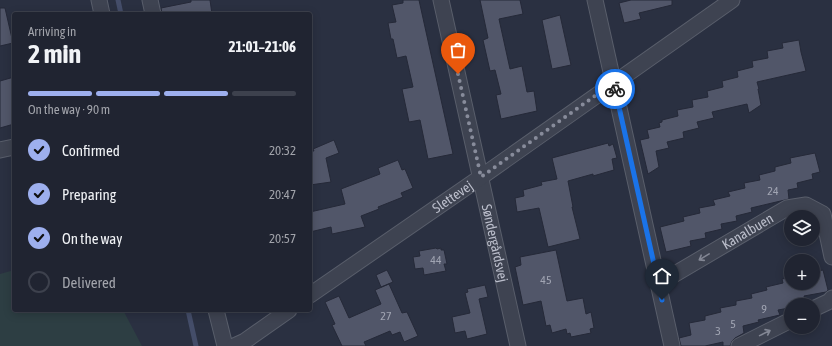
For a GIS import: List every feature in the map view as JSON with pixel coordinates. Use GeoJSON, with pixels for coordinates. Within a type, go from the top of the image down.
{"type":"FeatureCollection","features":[{"type":"Feature","properties":{"kind":"street"},"geometry":{"type":"LineString","coordinates":[[99,0],[102,12]]}},
{"type":"Feature","properties":{"kind":"street"},"geometry":{"type":"LineString","coordinates":[[150,0],[153,12]]}},
{"type":"Feature","properties":{"kind":"street","name":"Søndergårdsvej"},"geometry":{"type":"LineString","coordinates":[[441,0],[518,346]]}},
{"type":"Feature","properties":{"kind":"street"},"geometry":{"type":"LineString","coordinates":[[595,0],[672,346]]}},
{"type":"Feature","properties":{"kind":"street","name":"Slettevej"},"geometry":{"type":"LineString","coordinates":[[312,295],[732,0]]}},
{"type":"Feature","properties":{"kind":"street"},"geometry":{"type":"LineString","coordinates":[[0,150],[12,147]]}},
{"type":"Feature","properties":{"kind":"street","name":"Kanalbuen"},"geometry":{"type":"LineString","coordinates":[[658,284],[787,208],[806,204],[823,214],[832,257]]}},
{"type":"Feature","properties":{"kind":"street"},"geometry":{"type":"LineString","coordinates":[[820,306],[830,301],[832,298]]}},
{"type":"Feature","properties":{"kind":"street"},"geometry":{"type":"LineString","coordinates":[[216,312],[225,346]]}},
{"type":"Feature","properties":{"kind":"street"},"geometry":{"type":"LineString","coordinates":[[234,346],[245,341],[286,312]]}},
{"type":"Feature","properties":{"kind":"street"},"geometry":{"type":"LineString","coordinates":[[739,346],[784,324]]}},
{"type":"Feature","properties":{"kind":"shaded area"},"geometry":{"type":"Polygon","coordinates":[[[12,271],[12,312],[124,312],[142,346],[0,346],[0,274],[12,271]]]}},
{"type":"Feature","properties":{"kind":"building"},"geometry":{"type":"Polygon","coordinates":[[[191,0],[210,0],[212,12],[162,12],[161,8],[191,2],[191,0]]]}},
{"type":"Feature","properties":{"kind":"building"},"geometry":{"type":"Polygon","coordinates":[[[403,0],[419,0],[453,154],[428,159],[420,120],[409,122],[402,89],[413,87],[406,56],[397,58],[388,23],[396,22],[392,5],[403,3],[403,0]]]}},
{"type":"Feature","properties":{"kind":"building"},"geometry":{"type":"Polygon","coordinates":[[[480,0],[520,0],[523,14],[499,19],[510,69],[522,66],[527,92],[534,91],[537,111],[501,119],[496,95],[501,94],[495,70],[490,71],[483,40],[488,38],[480,0]]]}},
{"type":"Feature","properties":{"kind":"building"},"geometry":{"type":"Polygon","coordinates":[[[631,0],[672,0],[672,5],[639,13],[641,19],[624,23],[619,3],[631,0]]]}},
{"type":"Feature","properties":{"kind":"building"},"geometry":{"type":"Polygon","coordinates":[[[0,8],[5,8],[12,43],[0,46],[0,8]]]}},
{"type":"Feature","properties":{"kind":"building"},"geometry":{"type":"Polygon","coordinates":[[[560,15],[571,65],[552,69],[542,20],[560,15]]]}},
{"type":"Feature","properties":{"kind":"building"},"geometry":{"type":"Polygon","coordinates":[[[799,40],[806,71],[757,82],[761,105],[749,113],[747,104],[712,112],[714,118],[697,122],[699,128],[683,132],[684,138],[667,142],[669,148],[656,151],[659,167],[648,174],[640,140],[649,138],[647,130],[660,127],[659,123],[662,122],[662,120],[678,116],[677,110],[693,107],[692,100],[708,97],[707,91],[723,87],[722,81],[738,77],[737,71],[753,67],[752,61],[768,58],[767,51],[783,48],[782,43],[799,40]]]}},
{"type":"Feature","properties":{"kind":"building"},"geometry":{"type":"Polygon","coordinates":[[[12,78],[12,125],[0,128],[0,81],[12,78]]]}},
{"type":"Feature","properties":{"kind":"building"},"geometry":{"type":"Polygon","coordinates":[[[334,140],[339,153],[326,158],[331,182],[312,185],[313,149],[334,140]]]}},
{"type":"Feature","properties":{"kind":"building"},"geometry":{"type":"Polygon","coordinates":[[[608,143],[609,146],[613,144],[617,158],[612,159],[614,170],[568,181],[572,207],[580,239],[548,247],[539,208],[517,212],[515,198],[524,196],[523,190],[542,185],[541,182],[557,179],[552,158],[608,143]]]}},
{"type":"Feature","properties":{"kind":"building"},"geometry":{"type":"Polygon","coordinates":[[[815,153],[820,172],[812,174],[813,179],[797,183],[798,188],[788,190],[789,199],[751,208],[752,212],[736,216],[737,221],[721,224],[722,229],[705,233],[706,238],[690,241],[691,246],[666,252],[660,227],[684,221],[683,217],[700,213],[699,208],[715,205],[713,200],[730,196],[728,192],[745,188],[744,183],[760,180],[759,175],[775,171],[775,167],[791,163],[790,158],[815,153]]]}},
{"type":"Feature","properties":{"kind":"building"},"geometry":{"type":"Polygon","coordinates":[[[398,160],[402,170],[405,169],[413,188],[401,193],[403,197],[361,216],[365,227],[332,234],[331,227],[312,232],[312,212],[345,204],[341,189],[380,174],[378,168],[398,160]]]}},
{"type":"Feature","properties":{"kind":"building"},"geometry":{"type":"Polygon","coordinates":[[[441,248],[441,250],[444,250],[447,264],[444,264],[446,271],[424,275],[423,268],[415,269],[413,257],[420,256],[419,251],[441,248]]]}},
{"type":"Feature","properties":{"kind":"building"},"geometry":{"type":"Polygon","coordinates":[[[556,250],[567,301],[583,298],[586,314],[591,312],[594,328],[590,329],[591,333],[571,337],[570,333],[567,334],[566,329],[552,333],[550,325],[546,326],[541,301],[523,305],[515,267],[521,265],[520,257],[556,250]]]}},
{"type":"Feature","properties":{"kind":"building"},"geometry":{"type":"Polygon","coordinates":[[[387,270],[393,282],[381,287],[376,275],[387,270]]]}},
{"type":"Feature","properties":{"kind":"building"},"geometry":{"type":"Polygon","coordinates":[[[823,270],[828,290],[826,292],[804,296],[804,298],[784,298],[784,309],[778,310],[780,315],[758,320],[759,322],[743,326],[744,333],[735,338],[730,346],[723,346],[723,342],[705,346],[681,346],[679,338],[691,335],[689,323],[705,320],[705,316],[721,312],[720,308],[736,305],[736,301],[752,298],[751,294],[767,290],[766,287],[783,283],[782,279],[784,279],[784,290],[820,290],[820,271],[823,270]]]}},
{"type":"Feature","properties":{"kind":"building"},"geometry":{"type":"Polygon","coordinates":[[[389,284],[402,313],[407,312],[418,336],[404,342],[400,332],[392,335],[390,331],[364,342],[366,346],[342,346],[332,325],[335,324],[325,302],[339,296],[349,318],[381,304],[375,290],[389,284]]]}},
{"type":"Feature","properties":{"kind":"building"},"geometry":{"type":"Polygon","coordinates":[[[485,285],[488,297],[479,299],[487,334],[467,339],[465,331],[455,333],[452,317],[470,313],[465,293],[468,292],[467,289],[485,285]]]}},
{"type":"Feature","properties":{"kind":"waterway"},"geometry":{"type":"LineString","coordinates":[[118,0],[121,12]]}},
{"type":"Feature","properties":{"kind":"waterway"},"geometry":{"type":"LineString","coordinates":[[188,312],[196,346]]}},
{"type":"Feature","properties":{"kind":"way so far"},"geometry":{"type":"LineString","coordinates":[[458,74],[481,177],[613,83],[615,89]]}},
{"type":"Feature","properties":{"kind":"route"},"geometry":{"type":"LineString","coordinates":[[615,89],[662,300]]}}]}
